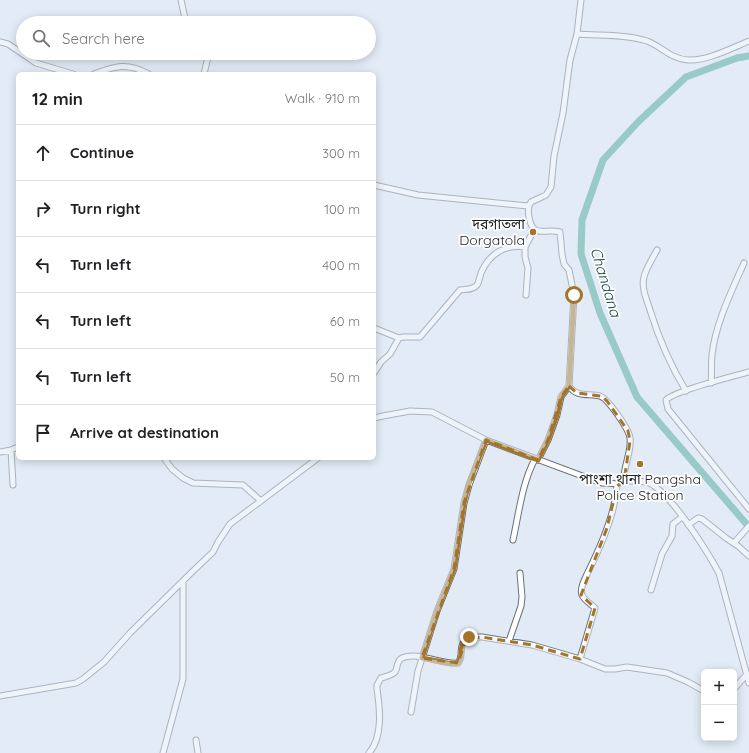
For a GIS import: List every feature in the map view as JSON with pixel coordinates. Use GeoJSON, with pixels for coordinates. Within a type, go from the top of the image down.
{"type":"FeatureCollection","features":[{"type":"Feature","properties":{"kind":"street"},"geometry":{"type":"LineString","coordinates":[[181,0],[184,16]]}},
{"type":"Feature","properties":{"kind":"street"},"geometry":{"type":"LineString","coordinates":[[513,540],[525,485],[531,466],[537,459],[551,434],[561,397],[569,386],[574,295],[569,270],[564,264],[560,232],[534,230],[531,226],[528,206],[531,202],[546,195],[550,187],[554,156],[563,113],[570,60],[577,34],[582,0]]}},
{"type":"Feature","properties":{"kind":"street"},"geometry":{"type":"LineString","coordinates":[[577,34],[644,40],[680,59],[690,60],[713,55],[749,41]]}},
{"type":"Feature","properties":{"kind":"street"},"geometry":{"type":"LineString","coordinates":[[0,42],[8,44],[16,49]]}},
{"type":"Feature","properties":{"kind":"street"},"geometry":{"type":"LineString","coordinates":[[32,60],[36,63],[66,72]]}},
{"type":"Feature","properties":{"kind":"street"},"geometry":{"type":"LineString","coordinates":[[204,72],[207,60]]}},
{"type":"Feature","properties":{"kind":"street"},"geometry":{"type":"LineString","coordinates":[[99,72],[121,66],[144,72]]}},
{"type":"Feature","properties":{"kind":"street"},"geometry":{"type":"LineString","coordinates":[[376,186],[418,195],[528,206]]}},
{"type":"Feature","properties":{"kind":"street"},"geometry":{"type":"LineString","coordinates":[[526,295],[528,268],[524,257],[525,247],[534,230]]}},
{"type":"Feature","properties":{"kind":"street"},"geometry":{"type":"LineString","coordinates":[[376,329],[399,338],[420,337],[460,290],[470,289],[477,285],[486,261],[491,256],[512,247],[525,247]]}},
{"type":"Feature","properties":{"kind":"street"},"geometry":{"type":"LineString","coordinates":[[657,250],[644,276],[643,285],[667,358],[686,391]]}},
{"type":"Feature","properties":{"kind":"street"},"geometry":{"type":"LineString","coordinates":[[711,383],[712,355],[716,335],[744,263]]}},
{"type":"Feature","properties":{"kind":"street"},"geometry":{"type":"LineString","coordinates":[[376,370],[381,362],[390,354],[399,338]]}},
{"type":"Feature","properties":{"kind":"street"},"geometry":{"type":"LineString","coordinates":[[749,372],[668,397],[666,400],[668,409],[749,509]]}},
{"type":"Feature","properties":{"kind":"street"},"geometry":{"type":"LineString","coordinates":[[569,386],[577,393],[601,396],[604,398],[628,430],[630,441],[624,481]]}},
{"type":"Feature","properties":{"kind":"street"},"geometry":{"type":"LineString","coordinates":[[376,417],[389,414],[432,412],[486,440],[602,483],[617,484],[624,481],[643,481],[654,486],[665,495],[688,525],[704,547],[718,573],[749,683]]}},
{"type":"Feature","properties":{"kind":"street"},"geometry":{"type":"LineString","coordinates":[[411,712],[414,686],[422,658],[437,611],[454,569],[468,485],[486,440]]}},
{"type":"Feature","properties":{"kind":"street"},"geometry":{"type":"LineString","coordinates":[[0,452],[16,448]]}},
{"type":"Feature","properties":{"kind":"street"},"geometry":{"type":"LineString","coordinates":[[12,450],[13,485]]}},
{"type":"Feature","properties":{"kind":"street"},"geometry":{"type":"LineString","coordinates":[[165,460],[172,469],[188,480],[207,484],[243,485],[261,500]]}},
{"type":"Feature","properties":{"kind":"street"},"geometry":{"type":"LineString","coordinates":[[0,696],[76,683],[83,679],[104,662],[130,633],[213,552],[230,524],[315,460]]}},
{"type":"Feature","properties":{"kind":"street"},"geometry":{"type":"LineString","coordinates":[[580,659],[595,608],[582,597],[582,592],[587,575],[597,555],[607,528],[616,500],[617,484]]}},
{"type":"Feature","properties":{"kind":"street"},"geometry":{"type":"LineString","coordinates":[[651,590],[660,560],[672,536],[673,524],[682,517]]}},
{"type":"Feature","properties":{"kind":"street"},"geometry":{"type":"LineString","coordinates":[[688,525],[698,518],[702,518],[749,556]]}},
{"type":"Feature","properties":{"kind":"street"},"geometry":{"type":"LineString","coordinates":[[734,543],[749,526]]}},
{"type":"Feature","properties":{"kind":"street"},"geometry":{"type":"LineString","coordinates":[[509,641],[521,606],[522,597],[520,573]]}},
{"type":"Feature","properties":{"kind":"street"},"geometry":{"type":"LineString","coordinates":[[163,753],[183,679],[183,581]]}},
{"type":"Feature","properties":{"kind":"street"},"geometry":{"type":"LineString","coordinates":[[369,753],[377,738],[377,689],[378,682],[381,678],[394,673],[399,661],[402,658],[422,658],[452,664],[458,663],[460,660],[460,652],[463,643],[469,637],[482,637],[532,645],[580,659],[605,669],[627,667],[667,673],[701,689]]}},
{"type":"Feature","properties":{"kind":"street"},"geometry":{"type":"LineString","coordinates":[[737,686],[747,674]]}},
{"type":"Feature","properties":{"kind":"street"},"geometry":{"type":"LineString","coordinates":[[196,740],[198,753]]}},
{"type":"Feature","properties":{"kind":"highlighted area"},"geometry":{"type":"Polygon","coordinates":[[[569,386],[577,393],[601,396],[607,401],[628,431],[630,441],[624,481],[617,486],[607,528],[581,595],[595,608],[580,659],[532,645],[482,637],[466,639],[458,663],[422,658],[454,569],[464,503],[486,440],[538,460],[548,440],[561,397],[569,386]]]}},
{"type":"Feature","properties":{"kind":"waterway","name":"Chandana"},"geometry":{"type":"LineString","coordinates":[[749,56],[737,58],[686,77],[638,122],[603,160],[582,220],[581,254],[600,313],[637,397],[749,527]]}},
{"type":"Feature","properties":{"kind":"place","name":"দরগাতলা Dorgatola"},"geometry":{"type":"Point","coordinates":[533,232]}},
{"type":"Feature","properties":{"kind":"place","name":"পাংশা থানা Pangsha Police Station"},"geometry":{"type":"Point","coordinates":[640,464]}},
{"type":"Feature","properties":{"kind":"route"},"geometry":{"type":"LineString","coordinates":[[469,637],[463,643],[460,652],[461,657],[458,663],[452,664],[422,658],[437,611],[454,569],[468,485],[486,440],[538,460],[548,440],[557,415],[559,402],[569,386],[574,295]]}}]}
